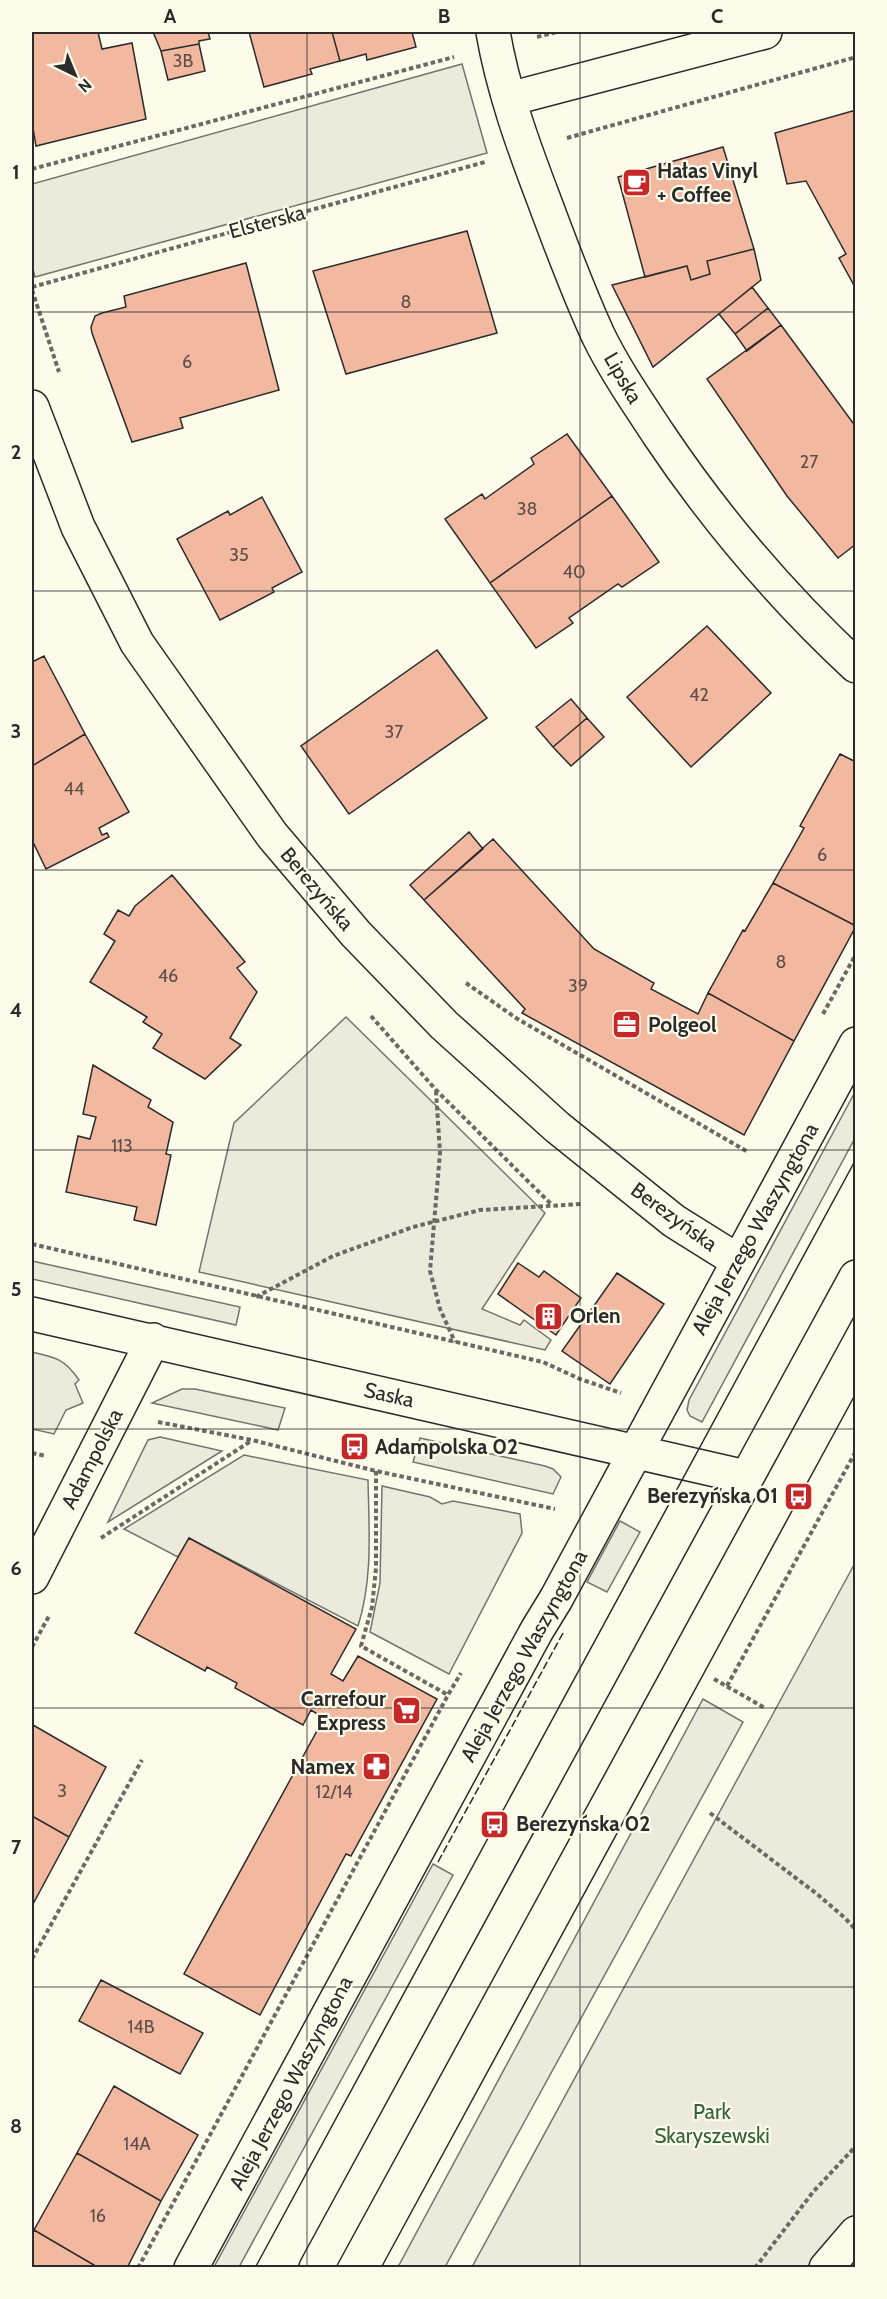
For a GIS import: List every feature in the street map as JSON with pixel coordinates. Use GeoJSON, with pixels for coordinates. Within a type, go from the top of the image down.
{"type":"FeatureCollection","features":[{"type":"Feature","properties":{"kind":"street","name":"Lipska"},"geometry":{"type":"LineString","coordinates":[[493,32],[509,99],[513,153],[599,336],[641,409],[689,480],[752,560],[794,606],[855,666]]}},
{"type":"Feature","properties":{"kind":"street"},"geometry":{"type":"LineString","coordinates":[[509,99],[765,32]]}},
{"type":"Feature","properties":{"kind":"street","name":"Berezyńska"},"geometry":{"type":"LineString","coordinates":[[32,407],[78,527],[137,643],[272,835],[356,934],[444,1025],[557,1127],[674,1221],[738,1261]]}},
{"type":"Feature","properties":{"kind":"street","name":"Aleja Jerzego Waszyngtona"},"geometry":{"type":"LineString","coordinates":[[191,2268],[537,1630],[556,1599],[855,1044]]}},
{"type":"Feature","properties":{"kind":"street"},"geometry":{"type":"LineString","coordinates":[[316,2268],[855,1277]]}},
{"type":"Feature","properties":{"kind":"street","name":"Saska"},"geometry":{"type":"LineString","coordinates":[[32,1314],[746,1477]]}},
{"type":"Feature","properties":{"kind":"street","name":"Adampolska"},"geometry":{"type":"LineString","coordinates":[[32,1577],[153,1341]]}},
{"type":"Feature","properties":{"kind":"street"},"geometry":{"type":"LineString","coordinates":[[826,2268],[855,2233]]}},
{"type":"Feature","properties":{"kind":"path"},"geometry":{"type":"LineString","coordinates":[[32,169],[460,56]]}},
{"type":"Feature","properties":{"kind":"path","name":"Elsterska"},"geometry":{"type":"LineString","coordinates":[[32,289],[855,57]]}},
{"type":"Feature","properties":{"kind":"path"},"geometry":{"type":"LineString","coordinates":[[32,289],[60,374]]}},
{"type":"Feature","properties":{"kind":"path"},"geometry":{"type":"LineString","coordinates":[[460,978],[516,1018],[748,1152]]}},
{"type":"Feature","properties":{"kind":"path"},"geometry":{"type":"LineString","coordinates":[[436,1090],[440,1153],[430,1271],[440,1309],[455,1343]]}},
{"type":"Feature","properties":{"kind":"path"},"geometry":{"type":"LineString","coordinates":[[255,1297],[333,1256],[412,1227],[480,1210],[610,1202],[637,1191]]}},
{"type":"Feature","properties":{"kind":"path"},"geometry":{"type":"LineString","coordinates":[[32,1244],[543,1362],[580,1379],[624,1394]]}},
{"type":"Feature","properties":{"kind":"path"},"geometry":{"type":"LineString","coordinates":[[149,1420],[252,1440],[376,1471],[555,1510]]}},
{"type":"Feature","properties":{"kind":"path"},"geometry":{"type":"LineString","coordinates":[[98,1540],[252,1440]]}},
{"type":"Feature","properties":{"kind":"path"},"geometry":{"type":"LineString","coordinates":[[727,1686],[855,1451]]}},
{"type":"Feature","properties":{"kind":"path"},"geometry":{"type":"LineString","coordinates":[[376,1471],[375,1579],[372,1607],[361,1646],[448,1695]]}},
{"type":"Feature","properties":{"kind":"path"},"geometry":{"type":"LineString","coordinates":[[138,2268],[466,1665]]}},
{"type":"Feature","properties":{"kind":"path"},"geometry":{"type":"LineString","coordinates":[[714,1679],[765,1708]]}},
{"type":"Feature","properties":{"kind":"path"},"geometry":{"type":"LineString","coordinates":[[32,1959],[142,1760]]}},
{"type":"Feature","properties":{"kind":"path"},"geometry":{"type":"LineString","coordinates":[[710,1813],[817,1894],[845,1918],[855,1930]]}},
{"type":"Feature","properties":{"kind":"path"},"geometry":{"type":"LineString","coordinates":[[755,2268],[813,2192],[855,2146]]}},
{"type":"Feature","properties":{"kind":"green space"},"geometry":{"type":"Polygon","coordinates":[[[462,64],[487,153],[35,277],[32,265],[32,184],[462,64]]]}},
{"type":"Feature","properties":{"kind":"green space"},"geometry":{"type":"Polygon","coordinates":[[[346,1017],[545,1213],[482,1309],[520,1325],[524,1320],[551,1340],[545,1350],[199,1272],[234,1123],[346,1017]]]}},
{"type":"Feature","properties":{"kind":"green space"},"geometry":{"type":"Polygon","coordinates":[[[855,1092],[855,1138],[702,1422],[690,1416],[687,1410],[689,1400],[855,1092]]]}},
{"type":"Feature","properties":{"kind":"green space"},"geometry":{"type":"Polygon","coordinates":[[[32,1261],[240,1307],[236,1325],[32,1279],[32,1261]]]}},
{"type":"Feature","properties":{"kind":"green space"},"geometry":{"type":"Polygon","coordinates":[[[32,1352],[59,1360],[69,1367],[79,1380],[75,1384],[83,1403],[66,1410],[54,1434],[32,1429],[32,1352]]]}},
{"type":"Feature","properties":{"kind":"green space"},"geometry":{"type":"Polygon","coordinates":[[[182,1389],[195,1389],[285,1408],[278,1430],[152,1403],[182,1389]]]}},
{"type":"Feature","properties":{"kind":"green space"},"geometry":{"type":"Polygon","coordinates":[[[160,1437],[222,1451],[108,1522],[148,1440],[160,1437]]]}},
{"type":"Feature","properties":{"kind":"green space"},"geometry":{"type":"Polygon","coordinates":[[[420,1438],[545,1466],[553,1469],[561,1477],[553,1494],[413,1462],[420,1438]]]}},
{"type":"Feature","properties":{"kind":"green space"},"geometry":{"type":"Polygon","coordinates":[[[244,1455],[368,1480],[368,1572],[358,1626],[189,1538],[178,1557],[124,1529],[244,1455]]]}},
{"type":"Feature","properties":{"kind":"green space"},"geometry":{"type":"Polygon","coordinates":[[[382,1486],[430,1497],[442,1504],[453,1501],[520,1514],[522,1533],[449,1674],[370,1632],[380,1583],[382,1486]]]}},
{"type":"Feature","properties":{"kind":"green space"},"geometry":{"type":"Polygon","coordinates":[[[620,1521],[640,1532],[607,1592],[587,1582],[620,1521]]]}},
{"type":"Feature","properties":{"kind":"green space","name":"Park Skaryszewski"},"geometry":{"type":"Polygon","coordinates":[[[855,1563],[855,2267],[472,2267],[855,1563]]]}},
{"type":"Feature","properties":{"kind":"green space"},"geometry":{"type":"Polygon","coordinates":[[[703,1699],[743,1722],[445,2267],[398,2267],[703,1699]]]}},
{"type":"Feature","properties":{"kind":"green space"},"geometry":{"type":"Polygon","coordinates":[[[433,1864],[453,1875],[239,2267],[214,2267],[433,1864]]]}},
{"type":"Feature","properties":{"kind":"building"},"geometry":{"type":"Polygon","coordinates":[[[32,32],[98,32],[102,49],[132,43],[146,119],[36,146],[32,122],[32,32]]]}},
{"type":"Feature","properties":{"kind":"building"},"geometry":{"type":"Polygon","coordinates":[[[153,32],[208,32],[210,39],[199,41],[199,44],[161,51],[153,32]]]}},
{"type":"Feature","properties":{"kind":"building"},"geometry":{"type":"Polygon","coordinates":[[[249,32],[332,32],[340,61],[310,69],[312,74],[264,87],[249,32]]]}},
{"type":"Feature","properties":{"kind":"building"},"geometry":{"type":"Polygon","coordinates":[[[332,32],[412,32],[416,47],[367,60],[366,54],[340,61],[332,32]]]}},
{"type":"Feature","properties":{"kind":"building"},"geometry":{"type":"Polygon","coordinates":[[[199,44],[205,71],[168,80],[161,51],[199,44]]]}},
{"type":"Feature","properties":{"kind":"building"},"geometry":{"type":"Polygon","coordinates":[[[856,110],[856,289],[839,258],[846,254],[806,181],[787,184],[775,133],[856,110]]]}},
{"type":"Feature","properties":{"kind":"building"},"geometry":{"type":"Polygon","coordinates":[[[723,147],[754,249],[707,261],[710,274],[691,280],[687,266],[645,277],[618,177],[723,147]]]}},
{"type":"Feature","properties":{"kind":"building"},"geometry":{"type":"Polygon","coordinates":[[[467,231],[497,333],[346,374],[313,271],[467,231]]]}},
{"type":"Feature","properties":{"kind":"building"},"geometry":{"type":"Polygon","coordinates":[[[754,249],[761,280],[653,367],[612,285],[687,266],[691,280],[710,274],[707,261],[754,249]]]}},
{"type":"Feature","properties":{"kind":"building"},"geometry":{"type":"Polygon","coordinates":[[[246,263],[279,390],[180,418],[183,428],[132,442],[92,333],[91,327],[95,316],[126,307],[124,296],[246,263]]]}},
{"type":"Feature","properties":{"kind":"building"},"geometry":{"type":"Polygon","coordinates":[[[752,287],[768,308],[735,334],[719,314],[752,287]]]}},
{"type":"Feature","properties":{"kind":"building"},"geometry":{"type":"Polygon","coordinates":[[[768,308],[781,325],[747,351],[735,334],[768,308]]]}},
{"type":"Feature","properties":{"kind":"building"},"geometry":{"type":"Polygon","coordinates":[[[781,325],[856,427],[856,544],[838,558],[787,496],[707,379],[781,325]]]}},
{"type":"Feature","properties":{"kind":"building"},"geometry":{"type":"Polygon","coordinates":[[[567,434],[612,496],[490,583],[445,519],[482,494],[485,499],[534,464],[531,458],[567,434]]]}},
{"type":"Feature","properties":{"kind":"building"},"geometry":{"type":"Polygon","coordinates":[[[612,496],[659,562],[622,587],[618,584],[569,618],[573,623],[536,648],[490,583],[612,496]]]}},
{"type":"Feature","properties":{"kind":"building"},"geometry":{"type":"Polygon","coordinates":[[[262,497],[302,572],[272,588],[274,592],[220,620],[177,539],[228,511],[230,515],[262,497]]]}},
{"type":"Feature","properties":{"kind":"building"},"geometry":{"type":"Polygon","coordinates":[[[707,626],[771,693],[691,767],[627,697],[707,626]]]}},
{"type":"Feature","properties":{"kind":"building"},"geometry":{"type":"Polygon","coordinates":[[[437,650],[487,718],[349,814],[301,746],[437,650]]]}},
{"type":"Feature","properties":{"kind":"building"},"geometry":{"type":"Polygon","coordinates":[[[44,656],[85,734],[32,766],[32,662],[44,656]]]}},
{"type":"Feature","properties":{"kind":"building"},"geometry":{"type":"Polygon","coordinates":[[[571,699],[587,718],[553,747],[536,727],[571,699]]]}},
{"type":"Feature","properties":{"kind":"building"},"geometry":{"type":"Polygon","coordinates":[[[587,718],[604,737],[571,766],[553,747],[587,718]]]}},
{"type":"Feature","properties":{"kind":"building"},"geometry":{"type":"Polygon","coordinates":[[[85,734],[129,812],[99,828],[102,835],[107,833],[109,837],[46,869],[32,840],[32,766],[85,734]]]}},
{"type":"Feature","properties":{"kind":"building"},"geometry":{"type":"Polygon","coordinates":[[[840,754],[856,762],[856,926],[773,883],[804,828],[800,826],[840,754]]]}},
{"type":"Feature","properties":{"kind":"building"},"geometry":{"type":"Polygon","coordinates":[[[469,832],[483,849],[424,900],[410,885],[469,832]]]}},
{"type":"Feature","properties":{"kind":"building"},"geometry":{"type":"Polygon","coordinates":[[[493,839],[594,949],[654,983],[651,989],[698,1014],[708,993],[794,1041],[744,1135],[522,1013],[525,1009],[424,900],[493,839]]]}},
{"type":"Feature","properties":{"kind":"building"},"geometry":{"type":"Polygon","coordinates":[[[172,875],[245,962],[237,968],[257,992],[230,1038],[241,1045],[205,1079],[153,1048],[162,1034],[143,1022],[147,1017],[90,982],[115,941],[104,934],[118,910],[129,916],[135,906],[172,875]]]}},
{"type":"Feature","properties":{"kind":"building"},"geometry":{"type":"Polygon","coordinates":[[[773,883],[856,926],[794,1041],[708,993],[743,930],[745,931],[773,883]]]}},
{"type":"Feature","properties":{"kind":"building"},"geometry":{"type":"Polygon","coordinates":[[[93,1065],[151,1100],[148,1107],[173,1122],[166,1154],[171,1155],[156,1225],[134,1220],[137,1207],[66,1192],[78,1136],[90,1139],[96,1117],[83,1114],[93,1065]]]}},
{"type":"Feature","properties":{"kind":"building","name":"Orlen"},"geometry":{"type":"Polygon","coordinates":[[[518,1263],[539,1277],[544,1271],[581,1298],[556,1335],[498,1294],[518,1263]]]}},
{"type":"Feature","properties":{"kind":"building"},"geometry":{"type":"Polygon","coordinates":[[[617,1273],[664,1304],[610,1384],[562,1351],[617,1273]]]}},
{"type":"Feature","properties":{"kind":"building"},"geometry":{"type":"Polygon","coordinates":[[[189,1538],[356,1629],[331,1674],[343,1681],[358,1656],[437,1699],[351,1856],[346,1854],[260,2015],[184,1974],[324,1718],[311,1710],[303,1725],[235,1688],[237,1683],[207,1667],[205,1671],[135,1633],[189,1538]]]}},
{"type":"Feature","properties":{"kind":"building"},"geometry":{"type":"Polygon","coordinates":[[[33,1725],[106,1767],[69,1837],[32,1816],[33,1725]]]}},
{"type":"Feature","properties":{"kind":"building"},"geometry":{"type":"Polygon","coordinates":[[[32,1816],[69,1837],[32,1906],[32,1816]]]}},
{"type":"Feature","properties":{"kind":"building"},"geometry":{"type":"Polygon","coordinates":[[[101,1980],[203,2033],[180,2074],[79,2021],[101,1980]]]}},
{"type":"Feature","properties":{"kind":"building"},"geometry":{"type":"Polygon","coordinates":[[[114,2086],[198,2135],[161,2201],[77,2153],[114,2086]]]}},
{"type":"Feature","properties":{"kind":"building"},"geometry":{"type":"Polygon","coordinates":[[[77,2153],[161,2201],[127,2268],[99,2268],[34,2230],[77,2153]]]}},
{"type":"Feature","properties":{"kind":"building"},"geometry":{"type":"Polygon","coordinates":[[[34,2230],[99,2268],[32,2268],[34,2230]]]}},
{"type":"Feature","properties":{"kind":"tram line"},"geometry":{"type":"LineString","coordinates":[[255,2268],[856,1159]]}},
{"type":"Feature","properties":{"kind":"tram line"},"geometry":{"type":"LineString","coordinates":[[381,2268],[856,1393]]}},
{"type":"Feature","properties":{"kind":"fence"},"geometry":{"type":"LineString","coordinates":[[438,1862],[563,1633]]}},
{"type":"Feature","properties":{"kind":"place","name":"Hałas Vinyl + Coffee"},"geometry":{"type":"Point","coordinates":[636,183]}},
{"type":"Feature","properties":{"kind":"place","name":"Polgeol"},"geometry":{"type":"Point","coordinates":[627,1025]}},
{"type":"Feature","properties":{"kind":"place","name":"Orlen"},"geometry":{"type":"Point","coordinates":[549,1316]}},
{"type":"Feature","properties":{"kind":"place","name":"Adampolska 02"},"geometry":{"type":"Point","coordinates":[354,1447]}},
{"type":"Feature","properties":{"kind":"place","name":"Berezyńska 01"},"geometry":{"type":"Point","coordinates":[799,1496]}},
{"type":"Feature","properties":{"kind":"place","name":"Carrefour Express"},"geometry":{"type":"Point","coordinates":[407,1711]}},
{"type":"Feature","properties":{"kind":"place","name":"Namex"},"geometry":{"type":"Point","coordinates":[376,1767]}},
{"type":"Feature","properties":{"kind":"place","name":"Berezyńska 02"},"geometry":{"type":"Point","coordinates":[495,1824]}}]}
